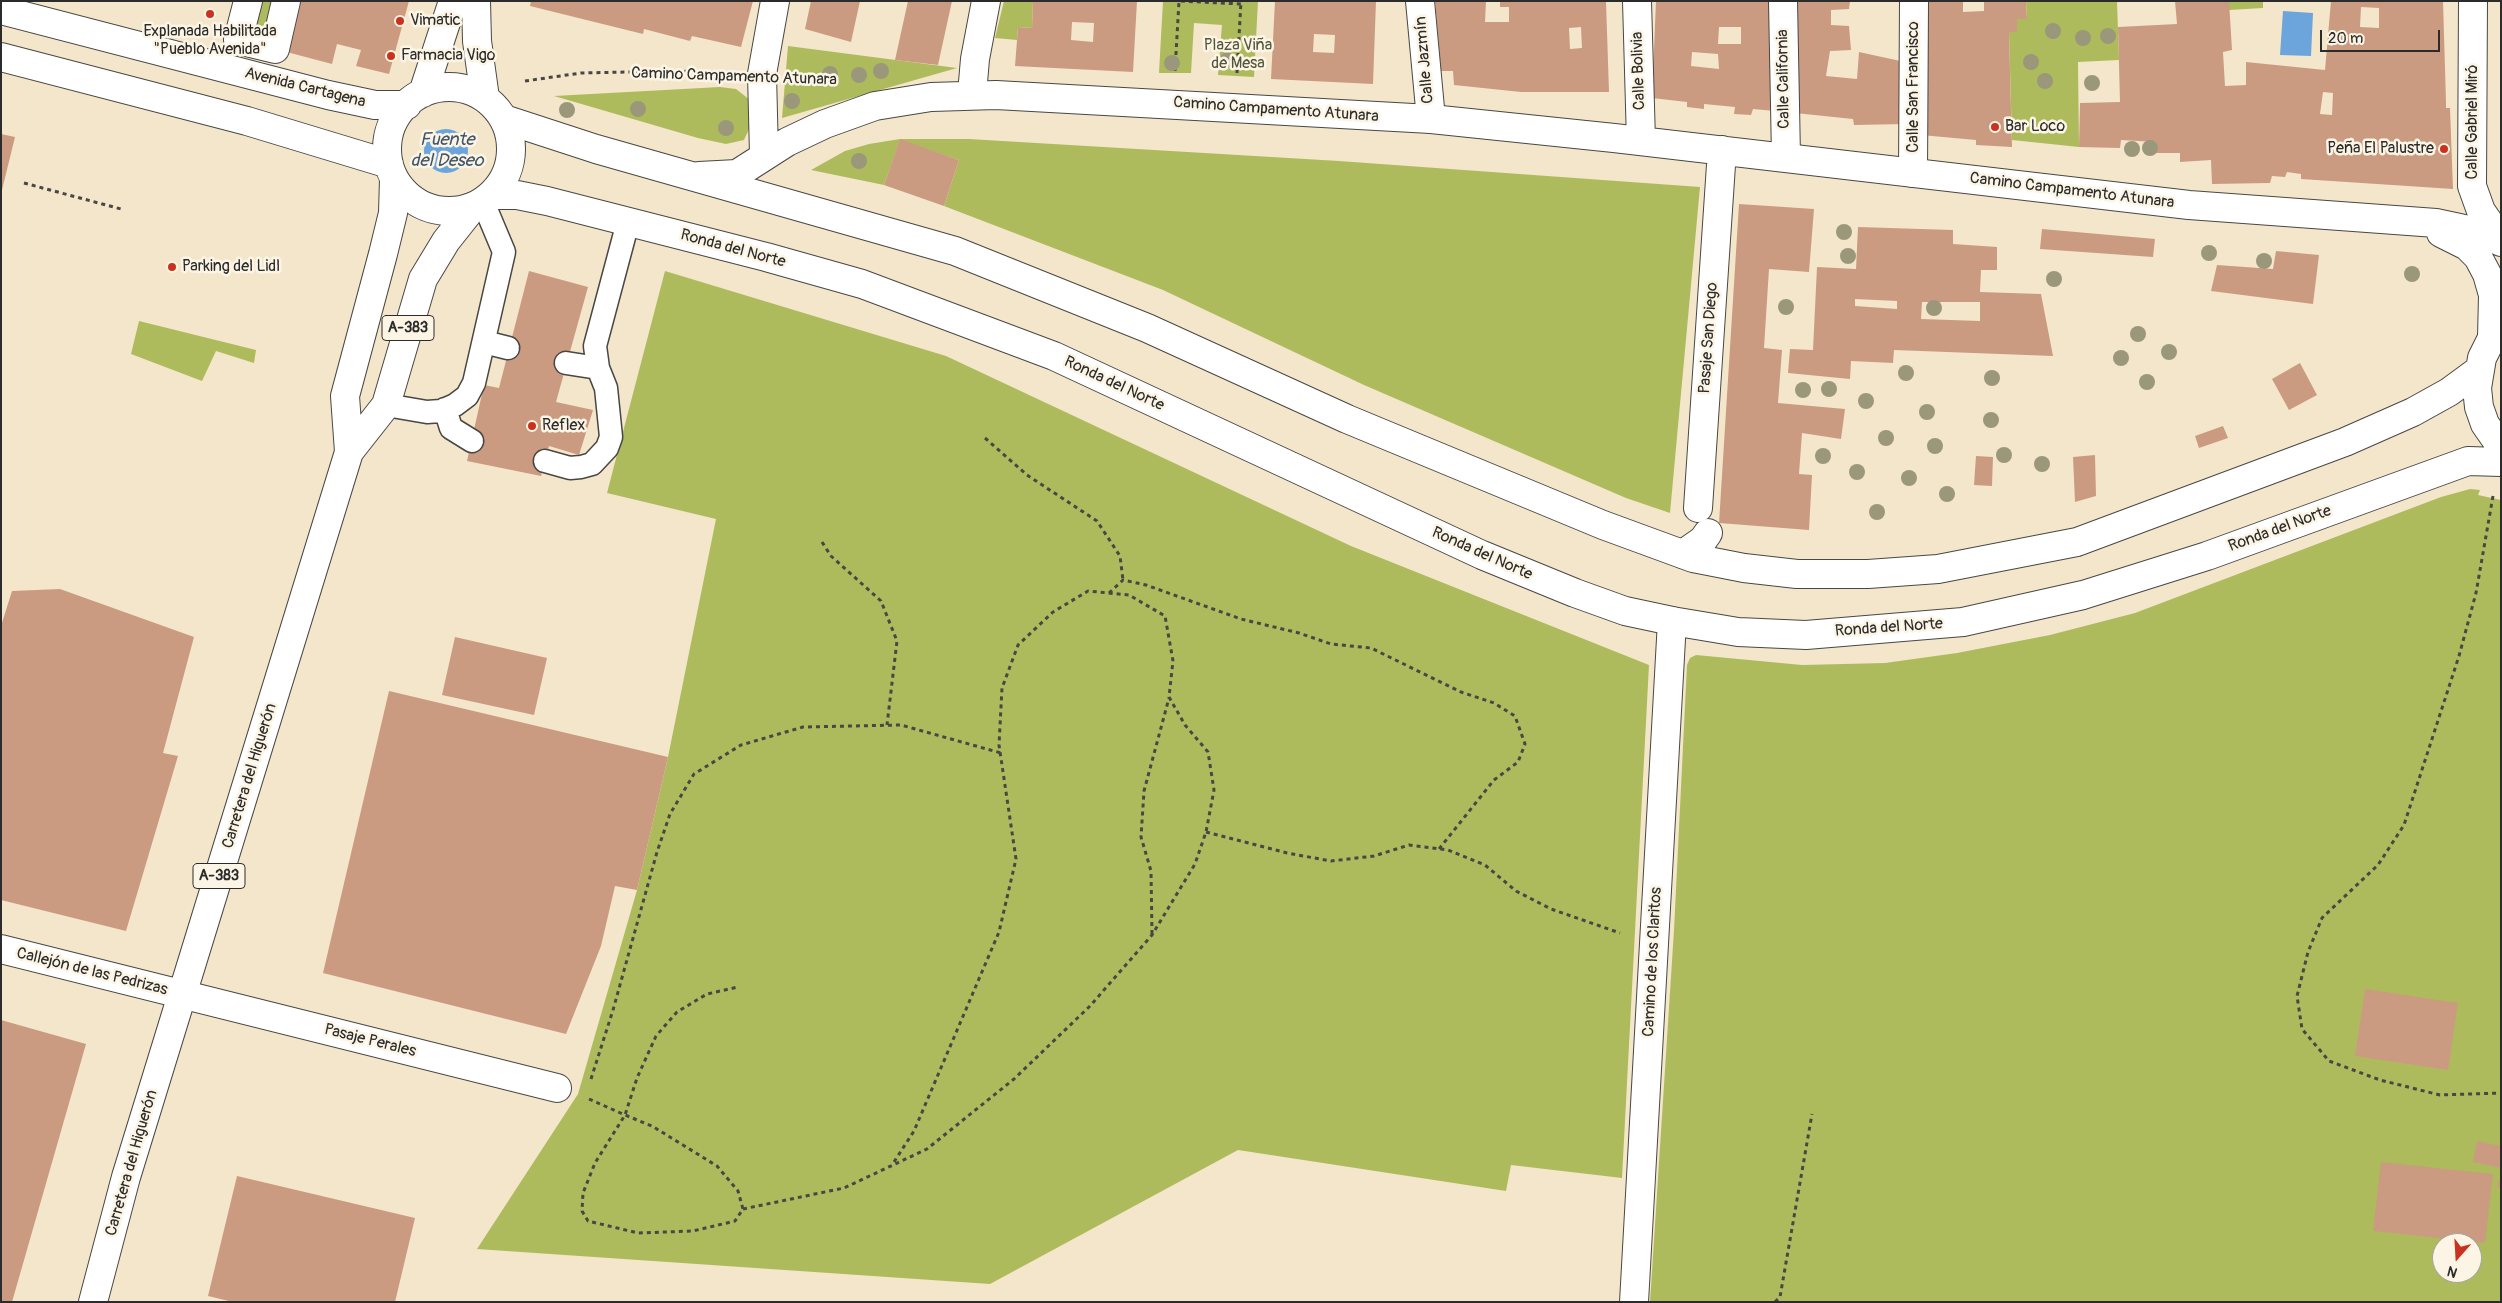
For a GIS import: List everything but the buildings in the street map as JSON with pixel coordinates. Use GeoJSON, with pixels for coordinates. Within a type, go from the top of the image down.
{"type":"FeatureCollection","features":[{"type":"Feature","properties":{"kind":"main road"},"geometry":{"type":"LineString","coordinates":[[248,1],[238,40],[275,50],[286,1]]}},
{"type":"Feature","properties":{"kind":"main road"},"geometry":{"type":"LineString","coordinates":[[415,99],[453,1]]}},
{"type":"Feature","properties":{"kind":"main road"},"geometry":{"type":"LineString","coordinates":[[476,1],[477,41],[485,98]]}},
{"type":"Feature","properties":{"kind":"main road"},"geometry":{"type":"LineString","coordinates":[[764,155],[762,74],[776,1]]}},
{"type":"Feature","properties":{"kind":"main road"},"geometry":{"type":"LineString","coordinates":[[972,94],[975,59],[986,1]]}},
{"type":"Feature","properties":{"kind":"main road","name":"Calle Jazmín"},"geometry":{"type":"LineString","coordinates":[[1420,1],[1430,119]]}},
{"type":"Feature","properties":{"kind":"main road","name":"Calle Bolivia"},"geometry":{"type":"LineString","coordinates":[[1637,1],[1641,141]]}},
{"type":"Feature","properties":{"kind":"main road","name":"Calle California"},"geometry":{"type":"LineString","coordinates":[[1783,1],[1786,158]]}},
{"type":"Feature","properties":{"kind":"main road","name":"Calle San Francisco"},"geometry":{"type":"LineString","coordinates":[[1914,1],[1914,173]]}},
{"type":"Feature","properties":{"kind":"main road","name":"Calle Gabriel Miró"},"geometry":{"type":"LineString","coordinates":[[2473,1],[2471,178],[2476,199],[2501,241]]}},
{"type":"Feature","properties":{"kind":"main road","name":"Avenida Cartagena"},"geometry":{"type":"LineString","coordinates":[[1,10],[328,95],[375,105],[415,99]]}},
{"type":"Feature","properties":{"kind":"main road"},"geometry":{"type":"LineString","coordinates":[[1,57],[247,121],[391,171]]}},
{"type":"Feature","properties":{"kind":"main road"},"geometry":{"type":"LineString","coordinates":[[444,87],[465,89],[485,98],[504,119],[511,139],[511,159],[505,179],[483,201],[456,211],[437,210],[420,204],[405,193],[391,171],[387,143],[396,117],[415,99],[444,87]]}},
{"type":"Feature","properties":{"kind":"main road","name":"Camino Campamento Atunara"},"geometry":{"type":"LineString","coordinates":[[692,176],[737,174],[764,155],[825,124],[875,106],[911,99],[972,94],[1172,103],[1430,119],[1722,150],[2188,205],[2451,225],[2501,241]]}},
{"type":"Feature","properties":{"kind":"main road"},"geometry":{"type":"LineString","coordinates":[[504,119],[552,136],[955,251],[1147,328],[1347,419],[1603,525],[1693,558],[1744,568],[1797,574],[1868,574],[1938,569],[2068,544],[2345,442],[2435,400],[2479,370]]}},
{"type":"Feature","properties":{"kind":"main road","name":"Pasaje San Diego"},"geometry":{"type":"LineString","coordinates":[[1683,554],[1703,540],[1705,521],[1722,150]]}},
{"type":"Feature","properties":{"kind":"main road","name":"A-383"},"geometry":{"type":"LineString","coordinates":[[349,452],[345,396],[393,212],[391,171]]}},
{"type":"Feature","properties":{"kind":"main road","name":"Ronda del Norte"},"geometry":{"type":"LineString","coordinates":[[483,201],[517,195],[766,257],[862,284],[1045,352],[1482,555],[1575,594],[1625,611],[1738,632],[1806,634],[1963,622],[2083,595],[2207,556],[2468,461],[2498,475]]}},
{"type":"Feature","properties":{"kind":"main road","name":"A-383"},"geometry":{"type":"LineString","coordinates":[[349,452],[386,405],[423,279],[446,241],[483,201]]}},
{"type":"Feature","properties":{"kind":"main road","name":"Camino Campamento Atunara"},"geometry":{"type":"LineString","coordinates":[[2423,223],[2435,231],[2451,236],[2478,257],[2487,274],[2493,295],[2496,333]]}},
{"type":"Feature","properties":{"kind":"main road"},"geometry":{"type":"LineString","coordinates":[[2496,333],[2482,358],[2477,388],[2479,407],[2485,424],[2501,447]]}},
{"type":"Feature","properties":{"kind":"main road","name":"Carretera del Higuerón"},"geometry":{"type":"LineString","coordinates":[[93,1302],[126,1177],[349,452]]}},
{"type":"Feature","properties":{"kind":"main road","name":"Camino de los Claritos"},"geometry":{"type":"LineString","coordinates":[[1634,1302],[1672,621]]}},
{"type":"Feature","properties":{"kind":"main road","name":"Callejón de las Pedrizas"},"geometry":{"type":"LineString","coordinates":[[1,949],[182,994]]}},
{"type":"Feature","properties":{"kind":"main road","name":"Pasaje Perales"},"geometry":{"type":"LineString","coordinates":[[182,994],[557,1088]]}},
{"type":"Feature","properties":{"kind":"lane"},"geometry":{"type":"LineString","coordinates":[[386,405],[427,412],[445,409],[455,405],[466,396],[474,383],[504,252],[483,201]]}},
{"type":"Feature","properties":{"kind":"lane"},"geometry":{"type":"LineString","coordinates":[[545,461],[570,468],[592,464],[607,448],[611,438],[606,388],[598,368],[595,346],[628,222]]}},
{"type":"Feature","properties":{"kind":"lane"},"geometry":{"type":"LineString","coordinates":[[484,342],[508,348]]}},
{"type":"Feature","properties":{"kind":"lane"},"geometry":{"type":"LineString","coordinates":[[566,363],[598,368]]}},
{"type":"Feature","properties":{"kind":"lane"},"geometry":{"type":"LineString","coordinates":[[445,409],[451,428],[472,441]]}},
{"type":"Feature","properties":{"kind":"path"},"geometry":{"type":"LineString","coordinates":[[1172,103],[1179,1],[1241,3],[1234,107]]}},
{"type":"Feature","properties":{"kind":"path","name":"Camino Campamento Atunara"},"geometry":{"type":"LineString","coordinates":[[525,81],[581,74],[675,71],[762,74],[844,81]]}},
{"type":"Feature","properties":{"kind":"path"},"geometry":{"type":"LineString","coordinates":[[24,183],[121,209]]}},
{"type":"Feature","properties":{"kind":"path"},"geometry":{"type":"LineString","coordinates":[[985,438],[1027,475],[1098,521],[1120,556],[1123,580]]}},
{"type":"Feature","properties":{"kind":"path"},"geometry":{"type":"LineString","coordinates":[[2498,475],[2476,593],[2459,656],[2404,825],[2378,865],[2322,918],[2308,952],[2297,996],[2302,1029],[2329,1061],[2380,1080],[2440,1096],[2501,1093]]}},
{"type":"Feature","properties":{"kind":"path"},"geometry":{"type":"LineString","coordinates":[[822,542],[831,556],[881,601],[897,641],[887,725]]}},
{"type":"Feature","properties":{"kind":"path"},"geometry":{"type":"LineString","coordinates":[[1109,593],[1123,580]]}},
{"type":"Feature","properties":{"kind":"path"},"geometry":{"type":"LineString","coordinates":[[1123,580],[1146,585],[1241,619],[1299,633],[1331,644],[1370,648],[1461,692],[1494,703],[1515,716],[1525,744],[1518,762],[1494,780],[1439,849]]}},
{"type":"Feature","properties":{"kind":"path"},"geometry":{"type":"LineString","coordinates":[[892,1165],[914,1131],[999,932],[1016,858],[1000,753],[1002,688],[1018,644],[1053,612],[1088,591],[1129,595],[1165,616],[1173,661],[1169,697],[1144,791],[1141,837],[1151,871],[1152,935]]}},
{"type":"Feature","properties":{"kind":"path"},"geometry":{"type":"LineString","coordinates":[[738,987],[707,994],[677,1012],[656,1036],[637,1078],[625,1115],[596,1162],[583,1194],[582,1211],[588,1221],[638,1233],[694,1231],[735,1220],[743,1208],[844,1188],[927,1148],[1014,1080],[1090,1006],[1152,935],[1195,864],[1206,832],[1214,790],[1208,752],[1185,724],[1169,697]]}},
{"type":"Feature","properties":{"kind":"path"},"geometry":{"type":"LineString","coordinates":[[585,1097],[657,852],[670,814],[694,774],[741,745],[803,727],[901,725],[1000,753]]}},
{"type":"Feature","properties":{"kind":"path"},"geometry":{"type":"LineString","coordinates":[[1206,832],[1331,861],[1374,856],[1409,845],[1439,849],[1484,865],[1516,891],[1552,909],[1634,938],[1654,936]]}},
{"type":"Feature","properties":{"kind":"path"},"geometry":{"type":"LineString","coordinates":[[557,1088],[585,1097],[652,1126],[717,1166],[738,1191],[743,1208]]}},
{"type":"Feature","properties":{"kind":"path"},"geometry":{"type":"LineString","coordinates":[[1775,1302],[1780,1297],[1812,1114]]}},
{"type":"Feature","properties":{"kind":"green space"},"geometry":{"type":"Polygon","coordinates":[[[248,1],[286,1],[275,49],[238,40],[248,1]]]}},
{"type":"Feature","properties":{"kind":"green space"},"geometry":{"type":"Polygon","coordinates":[[[1004,1],[1033,1],[1032,28],[1018,27],[1017,40],[995,38],[1004,1]]]}},
{"type":"Feature","properties":{"kind":"green space","name":"Plaza Viña de Mesa"},"geometry":{"type":"Polygon","coordinates":[[[1163,1],[1258,1],[1254,77],[1218,75],[1222,25],[1194,23],[1191,73],[1159,73],[1163,1]]]}},
{"type":"Feature","properties":{"kind":"green space"},"geometry":{"type":"Polygon","coordinates":[[[2026,1],[2117,1],[2119,60],[2078,62],[2079,147],[2012,140],[2009,32],[2017,19],[2027,19],[2026,1]]]}},
{"type":"Feature","properties":{"kind":"green space"},"geometry":{"type":"Polygon","coordinates":[[[2229,1],[2263,1],[2263,8],[2229,10],[2229,1]]]}},
{"type":"Feature","properties":{"kind":"green space"},"geometry":{"type":"Polygon","coordinates":[[[788,46],[957,68],[782,118],[788,46]]]}},
{"type":"Feature","properties":{"kind":"green space"},"geometry":{"type":"Polygon","coordinates":[[[720,87],[736,89],[750,100],[750,127],[744,140],[726,144],[698,138],[554,96],[720,87]]]}},
{"type":"Feature","properties":{"kind":"green space"},"geometry":{"type":"Polygon","coordinates":[[[900,139],[969,139],[1339,161],[1700,187],[1670,513],[1626,498],[1364,385],[1163,290],[944,206],[959,160],[900,140],[884,185],[811,170],[845,151],[869,144],[900,139]]]}},
{"type":"Feature","properties":{"kind":"green space"},"geometry":{"type":"Polygon","coordinates":[[[665,271],[946,356],[1351,546],[1649,665],[1622,1178],[1511,1165],[1506,1191],[1238,1150],[990,1284],[477,1249],[578,1094],[637,890],[668,757],[716,519],[607,493],[665,271]]]}},
{"type":"Feature","properties":{"kind":"green space"},"geometry":{"type":"Polygon","coordinates":[[[139,321],[256,350],[254,363],[216,351],[202,381],[131,354],[139,321]]]}},
{"type":"Feature","properties":{"kind":"green space"},"geometry":{"type":"Polygon","coordinates":[[[2470,489],[2480,490],[2478,495],[2501,500],[2501,1302],[1650,1302],[1674,930],[1687,665],[1690,658],[1696,655],[1802,665],[1885,663],[1957,653],[2050,635],[2135,613],[2441,497],[2470,489]]]}},
{"type":"Feature","properties":{"kind":"water"},"geometry":{"type":"Polygon","coordinates":[[[2283,11],[2313,13],[2311,56],[2280,55],[2283,11]]]}},
{"type":"Feature","properties":{"kind":"water","name":"Fuente del Deseo"},"geometry":{"type":"Polygon","coordinates":[[[442,129],[450,129],[462,135],[468,151],[462,167],[450,173],[442,173],[430,167],[424,155],[424,147],[430,135],[442,129]]]}},
{"type":"Feature","properties":{"kind":"place","name":"Explanada Habilitada \"Pueblo Avenida\""},"geometry":{"type":"Point","coordinates":[210,14]}},
{"type":"Feature","properties":{"kind":"place","name":"Vimatic"},"geometry":{"type":"Point","coordinates":[400,21]}},
{"type":"Feature","properties":{"kind":"place","name":"Farmacia Vigo"},"geometry":{"type":"Point","coordinates":[391,56]}},
{"type":"Feature","properties":{"kind":"place","name":"Bar Loco"},"geometry":{"type":"Point","coordinates":[1995,127]}},
{"type":"Feature","properties":{"kind":"place","name":"Peña El Palustre"},"geometry":{"type":"Point","coordinates":[2444,149]}},
{"type":"Feature","properties":{"kind":"place","name":"Parking del Lidl"},"geometry":{"type":"Point","coordinates":[172,267]}},
{"type":"Feature","properties":{"kind":"place","name":"Reflex"},"geometry":{"type":"Point","coordinates":[532,426]}}]}
